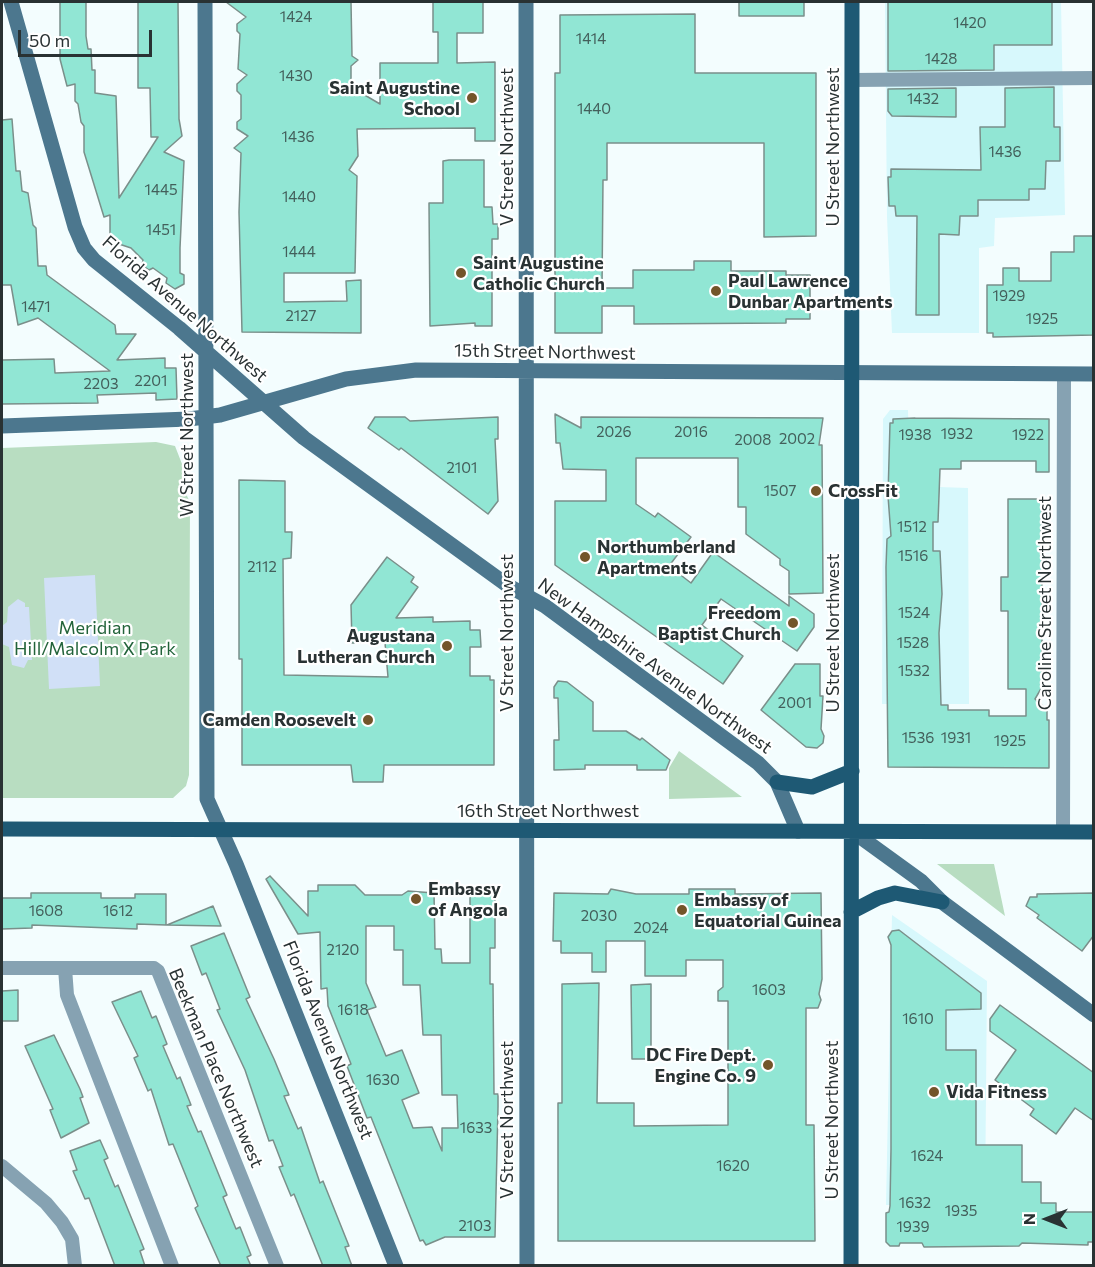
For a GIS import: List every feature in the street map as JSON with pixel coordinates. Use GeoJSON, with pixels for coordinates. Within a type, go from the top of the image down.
{"type":"FeatureCollection","features":[{"type":"Feature","properties":{"kind":"main road","name":"U Street Northwest"},"geometry":{"type":"LineString","coordinates":[[851,1266],[852,2]]}},
{"type":"Feature","properties":{"kind":"main road"},"geometry":{"type":"LineString","coordinates":[[777,782],[812,787],[852,771]]}},
{"type":"Feature","properties":{"kind":"main road","name":"16th Street Northwest"},"geometry":{"type":"LineString","coordinates":[[2,829],[1094,832]]}},
{"type":"Feature","properties":{"kind":"main road"},"geometry":{"type":"LineString","coordinates":[[851,912],[878,898],[895,893],[942,902]]}},
{"type":"Feature","properties":{"kind":"street","name":"Florida Avenue Northwest"},"geometry":{"type":"LineString","coordinates":[[10,2],[81,242],[100,265],[264,404]]}},
{"type":"Feature","properties":{"kind":"street","name":"W Street Northwest"},"geometry":{"type":"LineString","coordinates":[[205,2],[207,799],[220,830]]}},
{"type":"Feature","properties":{"kind":"street","name":"V Street Northwest"},"geometry":{"type":"LineString","coordinates":[[526,2],[527,1266]]}},
{"type":"Feature","properties":{"kind":"street"},"geometry":{"type":"LineString","coordinates":[[852,80],[1094,78]]}},
{"type":"Feature","properties":{"kind":"street","name":"15th Street Northwest"},"geometry":{"type":"LineString","coordinates":[[2,426],[206,416],[264,404],[346,379],[378,373],[438,369],[852,374],[1094,374]]}},
{"type":"Feature","properties":{"kind":"street","name":"Caroline Street Northwest"},"geometry":{"type":"LineString","coordinates":[[1062,832],[1064,374]]}},
{"type":"Feature","properties":{"kind":"street","name":"New Hampshire Avenue Northwest"},"geometry":{"type":"LineString","coordinates":[[264,404],[322,452],[507,585],[545,606],[758,763],[777,782],[798,831]]}},
{"type":"Feature","properties":{"kind":"street","name":"Florida Avenue Northwest"},"geometry":{"type":"LineString","coordinates":[[220,830],[237,864],[396,1266]]}},
{"type":"Feature","properties":{"kind":"street"},"geometry":{"type":"LineString","coordinates":[[852,831],[921,881],[942,902],[1094,1015]]}},
{"type":"Feature","properties":{"kind":"street","name":"Beekman Place Northwest"},"geometry":{"type":"LineString","coordinates":[[2,968],[154,968],[158,971],[277,1266]]}},
{"type":"Feature","properties":{"kind":"street"},"geometry":{"type":"LineString","coordinates":[[65,968],[67,995],[172,1266]]}},
{"type":"Feature","properties":{"kind":"street"},"geometry":{"type":"LineString","coordinates":[[2,1166],[41,1199],[62,1222],[74,1247],[75,1266]]}},
{"type":"Feature","properties":{"kind":"shaded area"},"geometry":{"type":"Polygon","coordinates":[[[885,2],[1061,2],[1065,215],[995,218],[994,246],[979,248],[979,333],[892,333],[887,217],[885,2]]]}},
{"type":"Feature","properties":{"kind":"shaded area"},"geometry":{"type":"Polygon","coordinates":[[[890,410],[908,410],[910,486],[968,488],[969,704],[882,704],[883,419],[890,410]]]}},
{"type":"Feature","properties":{"kind":"shaded area"},"geometry":{"type":"Polygon","coordinates":[[[95,575],[100,686],[49,689],[44,578],[95,575]]]}},
{"type":"Feature","properties":{"kind":"shaded area"},"geometry":{"type":"Polygon","coordinates":[[[18,599],[25,603],[25,607],[29,607],[32,660],[28,660],[24,668],[12,665],[9,647],[2,644],[2,626],[7,622],[8,607],[18,599]]]}},
{"type":"Feature","properties":{"kind":"shaded area"},"geometry":{"type":"Polygon","coordinates":[[[892,915],[987,981],[985,1204],[886,1205],[892,915]]]}},
{"type":"Feature","properties":{"kind":"green space","name":"Meridian Hill/Malcolm X Park"},"geometry":{"type":"Polygon","coordinates":[[[156,442],[175,446],[182,464],[183,493],[190,502],[189,775],[186,786],[173,798],[2,798],[2,448],[156,442]]]}},
{"type":"Feature","properties":{"kind":"green space"},"geometry":{"type":"Polygon","coordinates":[[[679,751],[742,797],[669,799],[669,768],[679,751]]]}},
{"type":"Feature","properties":{"kind":"green space"},"geometry":{"type":"Polygon","coordinates":[[[937,864],[994,864],[1005,916],[937,864]]]}},
{"type":"Feature","properties":{"kind":"building"},"geometry":{"type":"Polygon","coordinates":[[[60,2],[86,2],[86,36],[88,49],[91,49],[92,70],[95,70],[95,93],[116,96],[119,198],[158,137],[151,137],[150,88],[138,88],[138,2],[178,2],[179,119],[182,136],[164,152],[184,161],[180,273],[184,275],[184,284],[175,289],[166,283],[167,278],[153,268],[149,270],[142,265],[143,260],[131,248],[110,241],[110,215],[104,217],[84,152],[84,126],[81,122],[78,104],[75,101],[75,84],[67,86],[60,59],[60,2]]]}},
{"type":"Feature","properties":{"kind":"building"},"geometry":{"type":"Polygon","coordinates":[[[226,2],[351,2],[352,56],[358,60],[351,66],[351,87],[380,104],[380,63],[438,63],[438,32],[433,32],[433,2],[483,2],[483,33],[457,33],[457,63],[495,62],[495,141],[475,141],[475,128],[357,129],[358,156],[349,170],[357,176],[355,273],[284,273],[284,302],[347,301],[346,281],[361,280],[361,333],[242,332],[239,212],[241,153],[234,148],[248,136],[237,129],[237,122],[241,119],[241,95],[237,91],[237,84],[247,75],[238,69],[240,34],[237,31],[237,24],[246,17],[226,2]]]}},
{"type":"Feature","properties":{"kind":"building"},"geometry":{"type":"Polygon","coordinates":[[[739,2],[804,2],[804,16],[739,16],[739,2]]]}},
{"type":"Feature","properties":{"kind":"building"},"geometry":{"type":"Polygon","coordinates":[[[888,2],[1052,2],[1052,45],[994,45],[994,70],[888,71],[888,2]]]}},
{"type":"Feature","properties":{"kind":"building"},"geometry":{"type":"Polygon","coordinates":[[[695,14],[695,73],[816,73],[816,236],[764,237],[764,143],[607,143],[607,180],[603,180],[602,288],[633,288],[633,270],[694,270],[694,261],[731,261],[731,271],[786,271],[786,275],[810,275],[810,319],[786,319],[786,323],[634,324],[634,306],[602,306],[602,333],[555,333],[555,73],[560,73],[560,15],[695,14]]]}},
{"type":"Feature","properties":{"kind":"building"},"geometry":{"type":"Polygon","coordinates":[[[1054,87],[1054,127],[1060,127],[1060,161],[1046,161],[1045,189],[1029,189],[1029,200],[978,200],[978,216],[960,216],[959,235],[939,234],[939,315],[916,315],[917,216],[896,216],[895,206],[889,206],[888,177],[891,177],[891,169],[981,170],[980,127],[1005,127],[1005,88],[1054,87]]]}},
{"type":"Feature","properties":{"kind":"building"},"geometry":{"type":"Polygon","coordinates":[[[956,88],[956,117],[892,116],[888,111],[888,89],[956,88]]]}},
{"type":"Feature","properties":{"kind":"building"},"geometry":{"type":"Polygon","coordinates":[[[12,119],[16,171],[20,171],[22,191],[28,193],[33,225],[36,228],[38,266],[46,266],[47,275],[115,325],[116,334],[136,334],[117,360],[165,358],[165,368],[176,368],[177,399],[156,400],[156,393],[97,395],[98,403],[2,404],[2,360],[54,359],[55,373],[110,371],[38,318],[18,325],[11,285],[2,285],[2,120],[12,119]]]}},
{"type":"Feature","properties":{"kind":"building","name":"Saint Augustine Catholic Church"},"geometry":{"type":"Polygon","coordinates":[[[484,160],[484,207],[492,207],[493,224],[498,224],[498,239],[492,239],[492,326],[475,326],[475,323],[430,326],[429,203],[443,203],[443,161],[484,160]]]}},
{"type":"Feature","properties":{"kind":"building"},"geometry":{"type":"Polygon","coordinates":[[[1074,236],[1094,236],[1094,335],[993,337],[993,333],[987,333],[987,285],[1003,285],[1003,268],[1019,268],[1019,281],[1051,281],[1051,252],[1074,252],[1074,236]]]}},
{"type":"Feature","properties":{"kind":"building"},"geometry":{"type":"Polygon","coordinates":[[[555,414],[581,428],[581,417],[823,418],[819,445],[822,445],[823,593],[789,594],[789,571],[780,565],[780,559],[746,534],[746,507],[738,507],[738,458],[636,458],[636,504],[655,517],[658,513],[691,537],[669,566],[691,583],[713,552],[789,606],[789,596],[814,614],[814,627],[797,651],[721,599],[702,625],[743,656],[723,684],[555,565],[555,501],[606,501],[606,470],[563,469],[560,443],[556,443],[555,414]]]}},
{"type":"Feature","properties":{"kind":"building"},"geometry":{"type":"Polygon","coordinates":[[[375,417],[405,417],[410,421],[498,417],[498,439],[495,439],[498,501],[488,514],[401,448],[399,450],[368,428],[375,417]]]}},
{"type":"Feature","properties":{"kind":"building"},"geometry":{"type":"Polygon","coordinates":[[[893,419],[1049,419],[1049,472],[1036,472],[1036,461],[961,461],[961,469],[940,469],[938,522],[933,522],[933,551],[940,551],[941,705],[948,705],[948,710],[989,710],[989,716],[1026,716],[1026,689],[1008,689],[1008,611],[1001,611],[1001,577],[1008,577],[1008,499],[1037,499],[1042,502],[1041,535],[1047,540],[1042,544],[1042,687],[1035,699],[1047,710],[1049,768],[888,767],[886,567],[887,539],[891,536],[888,496],[890,423],[893,423],[893,419]]]}},
{"type":"Feature","properties":{"kind":"building"},"geometry":{"type":"Polygon","coordinates":[[[239,480],[285,481],[285,532],[292,532],[291,558],[283,559],[284,675],[388,677],[385,643],[352,643],[351,605],[387,557],[414,577],[411,582],[418,587],[396,618],[433,617],[433,622],[470,621],[470,630],[480,630],[481,647],[470,647],[470,676],[490,676],[490,680],[494,680],[494,765],[384,765],[383,782],[353,782],[351,765],[242,765],[242,659],[239,659],[239,480]]]}},
{"type":"Feature","properties":{"kind":"building"},"geometry":{"type":"Polygon","coordinates":[[[795,664],[820,664],[820,696],[823,696],[821,729],[824,736],[823,743],[817,748],[806,747],[761,710],[795,664]]]}},
{"type":"Feature","properties":{"kind":"building"},"geometry":{"type":"Polygon","coordinates":[[[558,681],[567,682],[593,702],[593,731],[626,731],[640,740],[642,738],[670,760],[666,770],[637,770],[637,765],[585,765],[585,769],[554,770],[554,740],[559,740],[558,698],[554,698],[554,687],[558,681]]]}},
{"type":"Feature","properties":{"kind":"building"},"geometry":{"type":"Polygon","coordinates":[[[270,876],[308,916],[308,891],[318,891],[318,885],[355,885],[365,895],[402,895],[408,891],[434,893],[435,949],[441,949],[442,963],[470,963],[470,893],[495,893],[495,948],[490,948],[490,984],[493,984],[494,1094],[498,1094],[495,1237],[445,1237],[426,1245],[423,1240],[420,1241],[371,1117],[367,1118],[347,1066],[351,1064],[328,1006],[327,988],[321,989],[320,932],[298,934],[266,879],[270,876]],[[366,926],[366,983],[376,1007],[367,1010],[386,1056],[402,1050],[419,1093],[402,1100],[413,1128],[432,1127],[442,1151],[442,1128],[458,1128],[457,1095],[442,1095],[441,1035],[423,1035],[420,985],[403,985],[403,950],[394,950],[394,926],[366,926]]]}},
{"type":"Feature","properties":{"kind":"building"},"geometry":{"type":"Polygon","coordinates":[[[611,889],[636,894],[689,894],[689,889],[735,889],[735,894],[821,893],[822,979],[819,994],[821,1000],[818,1008],[806,1008],[806,1125],[814,1125],[815,1241],[558,1241],[558,1103],[562,1103],[562,984],[599,983],[597,1103],[634,1103],[634,1126],[728,1125],[728,1001],[718,1001],[718,991],[723,987],[723,960],[686,960],[686,976],[645,976],[645,941],[606,941],[606,972],[592,972],[592,953],[561,953],[561,941],[553,941],[554,893],[608,894],[611,889]]]}},
{"type":"Feature","properties":{"kind":"building"},"geometry":{"type":"Polygon","coordinates":[[[31,893],[101,893],[101,898],[135,898],[135,894],[166,894],[166,925],[137,924],[137,929],[32,925],[32,928],[2,929],[2,898],[31,898],[31,893]]]}},
{"type":"Feature","properties":{"kind":"building"},"geometry":{"type":"Polygon","coordinates":[[[1094,893],[1094,935],[1082,951],[1037,918],[1039,915],[1026,906],[1030,897],[1037,897],[1037,894],[1094,893]]]}},
{"type":"Feature","properties":{"kind":"building"},"geometry":{"type":"Polygon","coordinates":[[[213,906],[221,926],[167,925],[213,906]]]}},
{"type":"Feature","properties":{"kind":"building"},"geometry":{"type":"Polygon","coordinates":[[[899,930],[981,993],[981,1009],[946,1010],[946,1050],[976,1050],[976,1145],[1022,1145],[1022,1182],[1041,1182],[1041,1203],[1056,1203],[1056,1212],[1094,1212],[1094,1242],[1088,1242],[1088,1245],[1022,1243],[1019,1246],[924,1247],[922,1243],[900,1243],[899,1246],[890,1246],[886,1242],[886,1213],[889,1212],[890,1206],[891,1149],[891,945],[888,937],[892,931],[899,930]]]}},
{"type":"Feature","properties":{"kind":"building"},"geometry":{"type":"Polygon","coordinates":[[[224,933],[250,997],[246,999],[289,1095],[284,1096],[298,1129],[301,1127],[320,1183],[323,1181],[349,1246],[345,1247],[352,1266],[323,1266],[294,1194],[291,1196],[279,1167],[283,1166],[273,1140],[269,1141],[245,1070],[217,1010],[220,1009],[206,973],[202,975],[191,946],[224,933]]]}},
{"type":"Feature","properties":{"kind":"building"},"geometry":{"type":"Polygon","coordinates":[[[651,984],[651,1059],[632,1059],[631,985],[651,984]]]}},
{"type":"Feature","properties":{"kind":"building"},"geometry":{"type":"Polygon","coordinates":[[[18,990],[18,1021],[2,1021],[2,991],[18,990]]]}},
{"type":"Feature","properties":{"kind":"building"},"geometry":{"type":"Polygon","coordinates":[[[141,991],[152,1018],[156,1016],[167,1044],[163,1046],[177,1079],[180,1077],[191,1105],[187,1106],[198,1132],[201,1131],[227,1195],[223,1197],[236,1229],[240,1227],[251,1255],[247,1257],[251,1266],[221,1266],[195,1208],[198,1206],[173,1144],[169,1145],[151,1089],[148,1091],[134,1058],[138,1056],[112,1002],[141,991]]]}},
{"type":"Feature","properties":{"kind":"building"},"geometry":{"type":"Polygon","coordinates":[[[1000,1005],[1094,1073],[1094,1121],[1075,1108],[1056,1134],[1030,1115],[1034,1109],[995,1080],[1016,1050],[990,1031],[990,1019],[1000,1005]]]}},
{"type":"Feature","properties":{"kind":"building"},"geometry":{"type":"Polygon","coordinates":[[[54,1035],[80,1089],[83,1097],[80,1098],[89,1123],[61,1138],[50,1110],[53,1109],[25,1046],[54,1035]]]}},
{"type":"Feature","properties":{"kind":"building"},"geometry":{"type":"Polygon","coordinates":[[[100,1140],[108,1158],[104,1160],[115,1187],[118,1185],[144,1249],[140,1251],[145,1266],[115,1266],[89,1198],[85,1199],[73,1171],[77,1170],[70,1151],[100,1140]]]}},
{"type":"Feature","properties":{"kind":"place","name":"Saint Augustine School"},"geometry":{"type":"Point","coordinates":[472,98]}},
{"type":"Feature","properties":{"kind":"place","name":"Saint Augustine Catholic Church"},"geometry":{"type":"Point","coordinates":[461,273]}},
{"type":"Feature","properties":{"kind":"place","name":"Paul Lawrence Dunbar Apartments"},"geometry":{"type":"Point","coordinates":[716,291]}},
{"type":"Feature","properties":{"kind":"place","name":"CrossFit"},"geometry":{"type":"Point","coordinates":[816,491]}},
{"type":"Feature","properties":{"kind":"place","name":"Northumberland Apartments"},"geometry":{"type":"Point","coordinates":[585,557]}},
{"type":"Feature","properties":{"kind":"place","name":"Freedom Baptist Church"},"geometry":{"type":"Point","coordinates":[793,623]}},
{"type":"Feature","properties":{"kind":"place","name":"Augustana Lutheran Church"},"geometry":{"type":"Point","coordinates":[447,646]}},
{"type":"Feature","properties":{"kind":"place","name":"Camden Roosevelt"},"geometry":{"type":"Point","coordinates":[368,720]}},
{"type":"Feature","properties":{"kind":"place","name":"Embassy of Angola"},"geometry":{"type":"Point","coordinates":[416,899]}},
{"type":"Feature","properties":{"kind":"place","name":"Embassy of Equatorial Guinea"},"geometry":{"type":"Point","coordinates":[682,910]}},
{"type":"Feature","properties":{"kind":"place","name":"DC Fire Dept. Engine Co. 9"},"geometry":{"type":"Point","coordinates":[768,1065]}},
{"type":"Feature","properties":{"kind":"place","name":"Vida Fitness"},"geometry":{"type":"Point","coordinates":[934,1092]}}]}
